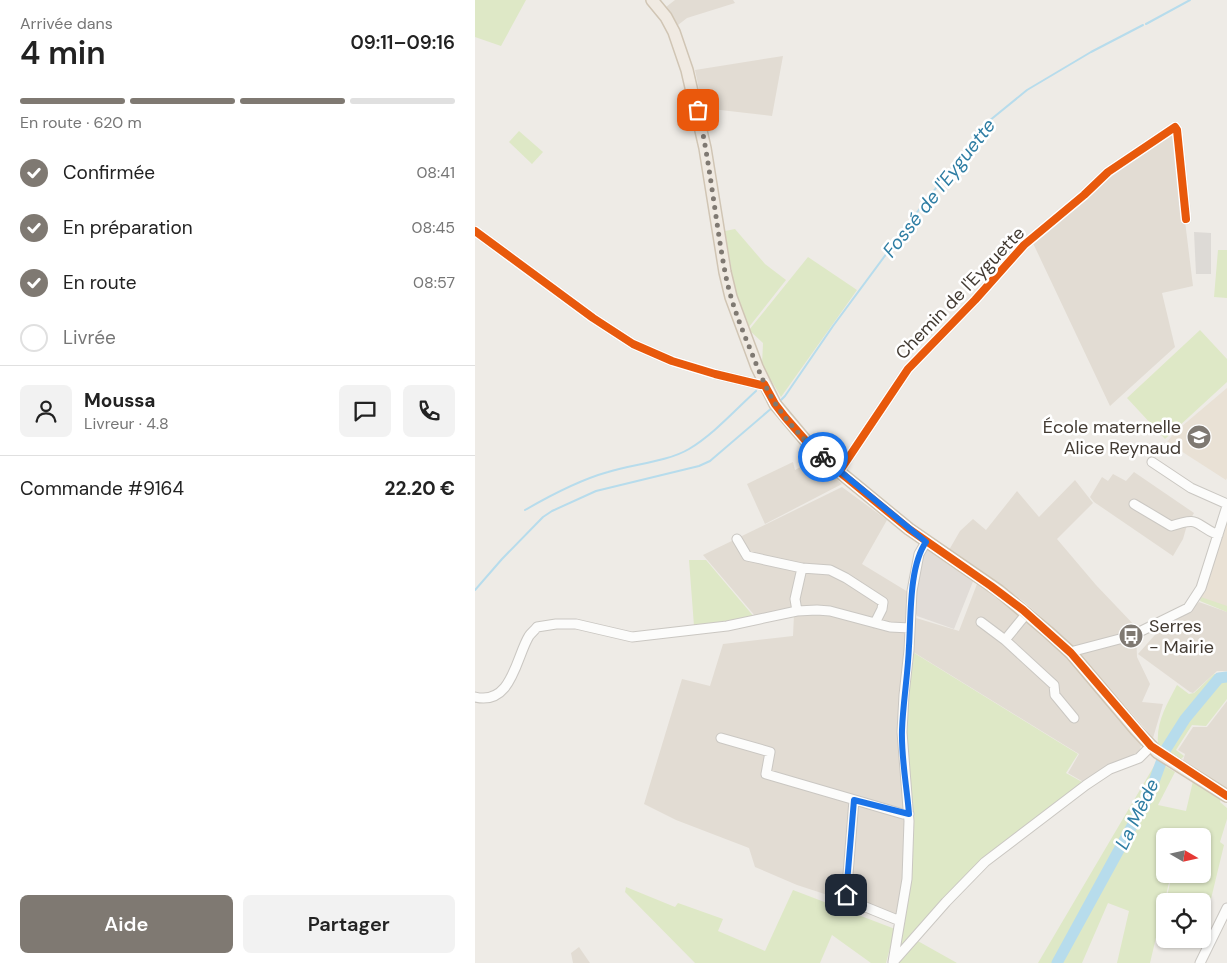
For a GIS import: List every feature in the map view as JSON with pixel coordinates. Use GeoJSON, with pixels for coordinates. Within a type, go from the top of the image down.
{"type":"FeatureCollection","features":[{"type":"Feature","properties":{"kind":"main road"},"geometry":{"type":"LineString","coordinates":[[652,0],[666,17],[674,32],[687,70],[705,148],[725,272],[731,297],[739,323],[764,384],[775,404],[813,449],[839,472],[926,542],[999,591],[1027,613],[1071,653],[1159,752],[1227,796]]}},
{"type":"Feature","properties":{"kind":"street","name":"Chemin de l'Eyguette"},"geometry":{"type":"LineString","coordinates":[[839,472],[908,369],[975,300],[1024,245],[1084,195],[1108,172],[1175,127],[1177,130],[1186,219]]}},
{"type":"Feature","properties":{"kind":"street"},"geometry":{"type":"LineString","coordinates":[[475,231],[593,318],[633,344],[672,361],[715,374],[761,385],[764,384]]}},
{"type":"Feature","properties":{"kind":"street"},"geometry":{"type":"LineString","coordinates":[[1071,653],[1131,636],[1188,608],[1201,588],[1227,505],[1191,488],[1152,462]]}},
{"type":"Feature","properties":{"kind":"street"},"geometry":{"type":"LineString","coordinates":[[1134,504],[1171,526],[1190,520],[1218,535]]}},
{"type":"Feature","properties":{"kind":"street"},"geometry":{"type":"LineString","coordinates":[[737,539],[747,556],[802,568],[830,570],[846,578],[883,602],[882,609],[875,623]]}},
{"type":"Feature","properties":{"kind":"street"},"geometry":{"type":"LineString","coordinates":[[892,962],[907,879],[909,814],[902,732],[911,604],[918,557],[926,542]]}},
{"type":"Feature","properties":{"kind":"street"},"geometry":{"type":"LineString","coordinates":[[797,611],[795,599],[802,568]]}},
{"type":"Feature","properties":{"kind":"street"},"geometry":{"type":"LineString","coordinates":[[475,697],[489,698],[497,694],[507,684],[529,636],[537,627],[576,624],[631,637],[727,626],[797,611],[825,610],[875,623],[899,628],[910,628]]}},
{"type":"Feature","properties":{"kind":"street"},"geometry":{"type":"LineString","coordinates":[[1005,640],[1027,613]]}},
{"type":"Feature","properties":{"kind":"street"},"geometry":{"type":"LineString","coordinates":[[981,622],[1005,640],[1054,685],[1055,695],[1074,718]]}},
{"type":"Feature","properties":{"kind":"street"},"geometry":{"type":"LineString","coordinates":[[721,738],[769,752],[766,774],[909,814]]}},
{"type":"Feature","properties":{"kind":"street"},"geometry":{"type":"LineString","coordinates":[[892,962],[985,862],[1110,769],[1159,752]]}},
{"type":"Feature","properties":{"kind":"street"},"geometry":{"type":"LineString","coordinates":[[854,800],[846,899],[900,921]]}},
{"type":"Feature","properties":{"kind":"street"},"geometry":{"type":"LineString","coordinates":[[1200,963],[1227,908]]}},
{"type":"Feature","properties":{"kind":"shaded area"},"geometry":{"type":"Polygon","coordinates":[[[675,0],[733,0],[735,3],[687,18],[678,25],[666,7],[675,0]]]}},
{"type":"Feature","properties":{"kind":"shaded area"},"geometry":{"type":"Polygon","coordinates":[[[783,56],[772,116],[703,108],[695,70],[783,56]]]}},
{"type":"Feature","properties":{"kind":"shaded area"},"geometry":{"type":"Polygon","coordinates":[[[1174,132],[1193,286],[1162,293],[1175,347],[1110,406],[1032,241],[1094,189],[1174,132]]]}},
{"type":"Feature","properties":{"kind":"shaded area"},"geometry":{"type":"Polygon","coordinates":[[[1194,232],[1211,233],[1211,274],[1196,274],[1194,232]]]}},
{"type":"Feature","properties":{"kind":"shaded area","name":"École maternelle Alice Reynaud"},"geometry":{"type":"Polygon","coordinates":[[[1227,388],[1226,480],[1167,442],[1175,432],[1227,388]]]}},
{"type":"Feature","properties":{"kind":"shaded area"},"geometry":{"type":"Polygon","coordinates":[[[813,460],[842,484],[765,524],[747,484],[793,462],[795,470],[813,460]]]}},
{"type":"Feature","properties":{"kind":"shaded area"},"geometry":{"type":"Polygon","coordinates":[[[1134,472],[1194,513],[1187,525],[1183,539],[1173,556],[1094,502],[1090,497],[1102,477],[1108,481],[1113,474],[1126,481],[1134,472]]]}},
{"type":"Feature","properties":{"kind":"shaded area"},"geometry":{"type":"Polygon","coordinates":[[[1075,480],[1093,503],[1057,539],[1096,585],[1136,627],[1137,657],[1150,684],[1142,702],[1163,704],[1153,738],[1071,644],[1023,601],[949,550],[960,531],[973,519],[986,530],[1017,491],[1039,517],[1075,480]]]}},
{"type":"Feature","properties":{"kind":"shaded area"},"geometry":{"type":"Polygon","coordinates":[[[842,487],[887,520],[862,564],[908,592],[905,623],[899,624],[823,605],[805,606],[756,617],[703,555],[842,487]]]}},
{"type":"Feature","properties":{"kind":"shaded area"},"geometry":{"type":"Polygon","coordinates":[[[1227,517],[1227,612],[1198,599],[1227,517]]]}},
{"type":"Feature","properties":{"kind":"shaded area"},"geometry":{"type":"Polygon","coordinates":[[[927,546],[974,579],[954,629],[917,616],[914,609],[921,555],[927,546]]]}},
{"type":"Feature","properties":{"kind":"shaded area"},"geometry":{"type":"Polygon","coordinates":[[[977,584],[1028,619],[1069,659],[1111,710],[1142,742],[1138,756],[1085,783],[1068,773],[1079,754],[910,650],[916,618],[959,631],[977,584]]]}},
{"type":"Feature","properties":{"kind":"shaded area"},"geometry":{"type":"Polygon","coordinates":[[[1199,602],[1227,612],[1227,671],[1217,671],[1193,693],[1138,654],[1162,627],[1188,613],[1199,602]]]}},
{"type":"Feature","properties":{"kind":"shaded area"},"geometry":{"type":"Polygon","coordinates":[[[823,611],[908,634],[905,889],[899,912],[892,916],[797,885],[755,867],[749,848],[676,820],[644,804],[682,679],[710,686],[723,644],[793,636],[794,614],[823,611]]]}},
{"type":"Feature","properties":{"kind":"shaded area"},"geometry":{"type":"Polygon","coordinates":[[[1227,701],[1227,789],[1183,761],[1185,754],[1178,750],[1193,727],[1207,727],[1227,701]]]}},
{"type":"Feature","properties":{"kind":"shaded area"},"geometry":{"type":"Polygon","coordinates":[[[579,947],[590,963],[573,963],[571,953],[579,947]]]}},
{"type":"Feature","properties":{"kind":"green space"},"geometry":{"type":"Polygon","coordinates":[[[475,0],[526,0],[501,46],[475,37],[475,0]]]}},
{"type":"Feature","properties":{"kind":"green space"},"geometry":{"type":"Polygon","coordinates":[[[519,131],[543,152],[532,164],[509,142],[519,131]]]}},
{"type":"Feature","properties":{"kind":"green space"},"geometry":{"type":"Polygon","coordinates":[[[735,229],[765,264],[786,280],[749,327],[735,289],[725,231],[735,229]]]}},
{"type":"Feature","properties":{"kind":"green space"},"geometry":{"type":"Polygon","coordinates":[[[1218,250],[1227,250],[1227,298],[1214,297],[1218,250]]]}},
{"type":"Feature","properties":{"kind":"green space"},"geometry":{"type":"Polygon","coordinates":[[[808,257],[857,290],[781,397],[762,365],[763,343],[749,330],[808,257]]]}},
{"type":"Feature","properties":{"kind":"green space"},"geometry":{"type":"Polygon","coordinates":[[[1200,330],[1227,359],[1227,382],[1165,439],[1127,398],[1200,330]]]}},
{"type":"Feature","properties":{"kind":"green space"},"geometry":{"type":"Polygon","coordinates":[[[689,560],[706,560],[755,618],[694,626],[689,560]]]}},
{"type":"Feature","properties":{"kind":"green space"},"geometry":{"type":"Polygon","coordinates":[[[1201,597],[1227,606],[1227,612],[1200,601],[1201,597]]]}},
{"type":"Feature","properties":{"kind":"green space"},"geometry":{"type":"Polygon","coordinates":[[[911,651],[1078,754],[1066,773],[1082,782],[980,862],[896,952],[909,887],[903,733],[911,651]]]}},
{"type":"Feature","properties":{"kind":"green space"},"geometry":{"type":"Polygon","coordinates":[[[1227,673],[1227,699],[1206,726],[1192,725],[1176,750],[1184,756],[1179,761],[1158,744],[1160,721],[1177,685],[1189,694],[1194,693],[1214,674],[1227,673]]]}},
{"type":"Feature","properties":{"kind":"green space"},"geometry":{"type":"Polygon","coordinates":[[[1157,761],[1175,772],[1158,805],[1186,811],[1193,781],[1221,798],[1220,802],[1227,808],[1227,819],[1220,842],[1224,845],[1211,899],[1211,893],[1168,893],[1170,883],[1211,883],[1211,828],[1156,828],[1156,883],[1169,883],[1167,893],[1156,893],[1156,938],[1150,963],[1117,963],[1129,911],[1108,903],[1082,963],[1038,963],[1157,761]]]}},
{"type":"Feature","properties":{"kind":"green space"},"geometry":{"type":"Polygon","coordinates":[[[626,887],[675,907],[678,903],[723,919],[718,931],[765,951],[793,890],[895,929],[886,963],[871,963],[832,935],[820,963],[695,963],[625,892],[626,887]]]}},
{"type":"Feature","properties":{"kind":"green space"},"geometry":{"type":"Polygon","coordinates":[[[916,940],[957,963],[896,963],[916,940]]]}},
{"type":"Feature","properties":{"kind":"waterway","name":"Fossé de l'Eyguette"},"geometry":{"type":"LineString","coordinates":[[1146,24],[1190,0]]}},
{"type":"Feature","properties":{"kind":"waterway","name":"Fossé de l'Eyguette"},"geometry":{"type":"LineString","coordinates":[[780,401],[921,207],[989,121],[1027,90],[1091,52],[1143,25]]}},
{"type":"Feature","properties":{"kind":"waterway"},"geometry":{"type":"LineString","coordinates":[[525,510],[555,493],[586,479],[618,469],[671,457],[689,449],[716,429],[756,391]]}},
{"type":"Feature","properties":{"kind":"waterway","name":"Fossé de l'Eyguette"},"geometry":{"type":"LineString","coordinates":[[475,590],[502,559],[543,517],[552,511],[596,491],[699,466],[710,461],[773,407]]}},
{"type":"Feature","properties":{"kind":"waterway","name":"La Mède"},"geometry":{"type":"LineString","coordinates":[[1057,963],[1149,795],[1166,749],[1185,719],[1219,678],[1227,677]]}},
{"type":"Feature","properties":{"kind":"cycle path"},"geometry":{"type":"LineString","coordinates":[[839,472],[908,369],[975,300],[1024,245],[1084,195],[1108,172],[1175,127],[1177,130],[1186,219]]}},
{"type":"Feature","properties":{"kind":"cycle path"},"geometry":{"type":"LineString","coordinates":[[475,231],[593,318],[633,344],[672,361],[715,374],[761,385],[764,384],[785,417],[825,460],[909,529],[1023,610],[1071,653],[1151,746],[1227,796]]}},
{"type":"Feature","properties":{"kind":"way so far"},"geometry":{"type":"LineString","coordinates":[[698,110],[725,272],[739,323],[764,384],[775,404],[813,449],[823,457]]}},
{"type":"Feature","properties":{"kind":"place","name":"École maternelle Alice Reynaud"},"geometry":{"type":"Point","coordinates":[1199,437]}},
{"type":"Feature","properties":{"kind":"place","name":"Serres - Mairie"},"geometry":{"type":"Point","coordinates":[1131,636]}},
{"type":"Feature","properties":{"kind":"route"},"geometry":{"type":"LineString","coordinates":[[823,457],[926,542],[919,554],[911,604],[909,650],[904,695],[902,732],[909,814],[854,800],[846,895]]}}]}
